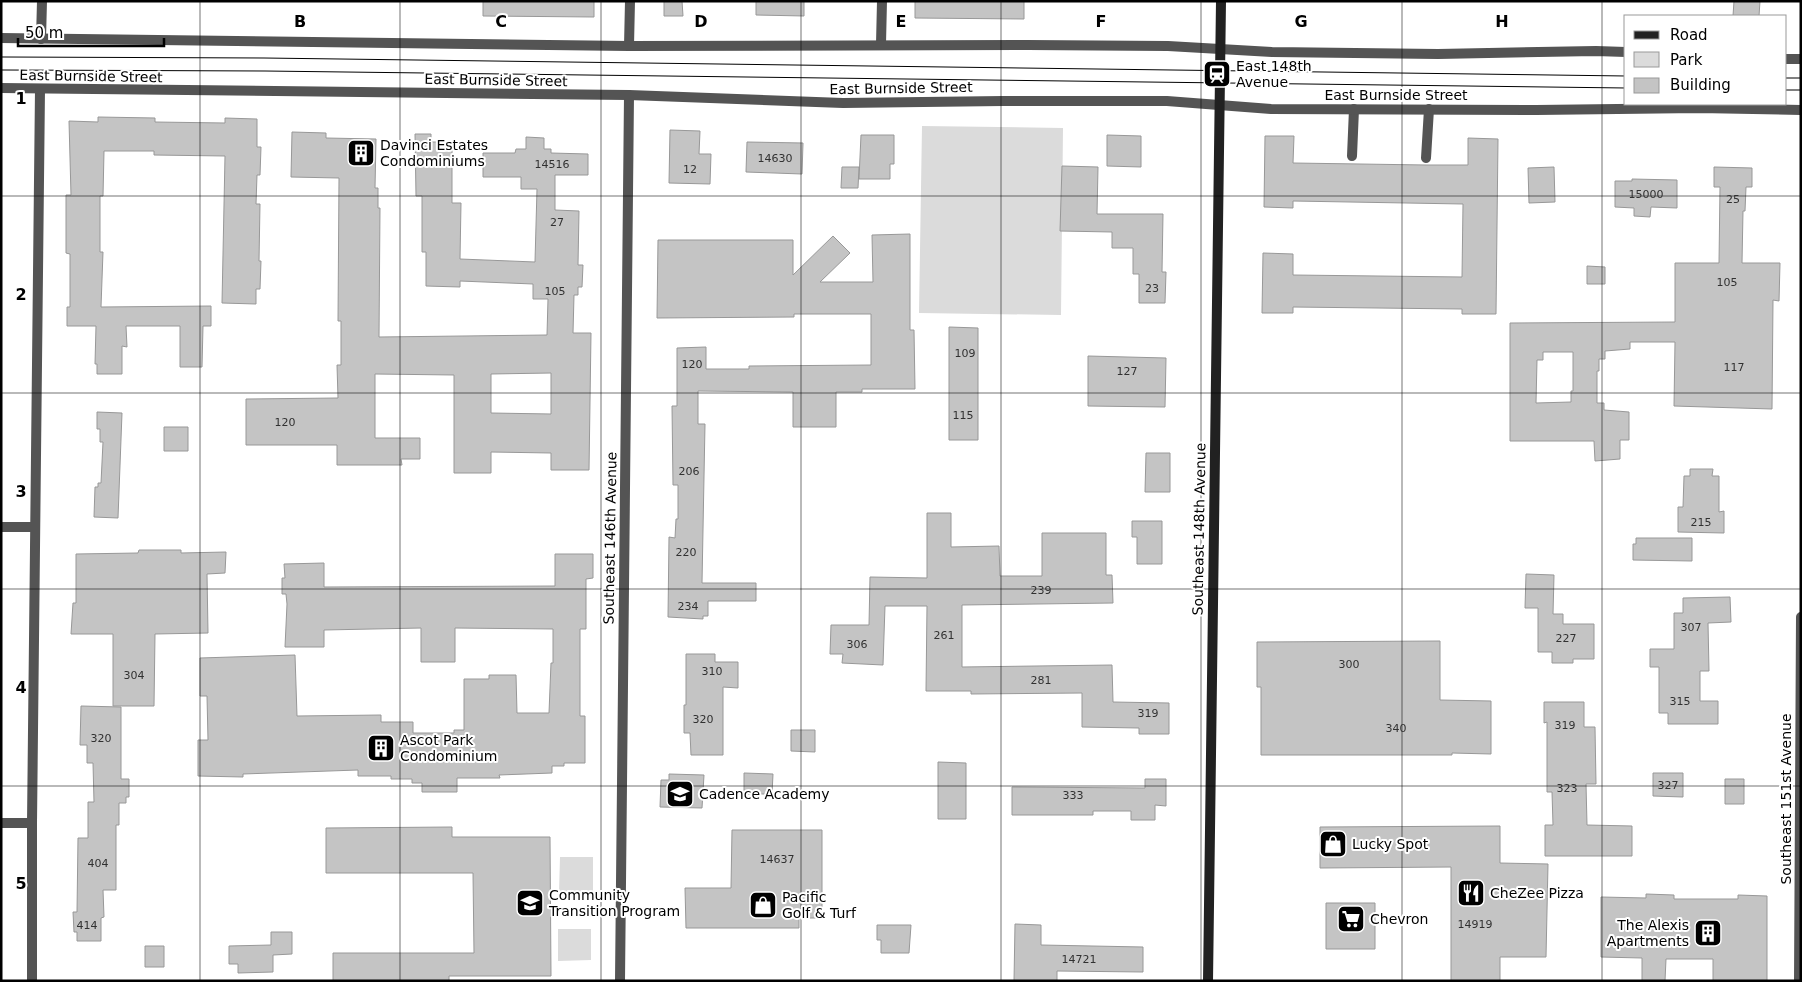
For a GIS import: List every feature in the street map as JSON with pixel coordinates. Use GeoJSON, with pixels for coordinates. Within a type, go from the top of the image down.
{"type":"FeatureCollection","features":[{"type":"Feature","properties":{"kind":"main road","name":"Southeast 148th Avenue"},"geometry":{"type":"LineString","coordinates":[[1208,981],[1211,628],[1221,1]]}},
{"type":"Feature","properties":{"kind":"street"},"geometry":{"type":"LineString","coordinates":[[41,39],[42,1]]}},
{"type":"Feature","properties":{"kind":"street"},"geometry":{"type":"LineString","coordinates":[[629,46],[630,1]]}},
{"type":"Feature","properties":{"kind":"street"},"geometry":{"type":"LineString","coordinates":[[881,44],[882,1]]}},
{"type":"Feature","properties":{"kind":"street"},"geometry":{"type":"LineString","coordinates":[[1,38],[629,46],[881,44],[1168,46],[1272,52],[1438,54],[1624,52]]}},
{"type":"Feature","properties":{"kind":"street"},"geometry":{"type":"LineString","coordinates":[[1787,58],[1801,59]]}},
{"type":"Feature","properties":{"kind":"street","name":"East Burnside Street"},"geometry":{"type":"LineString","coordinates":[[1,88],[629,95],[843,103],[1158,101],[1271,109],[1536,110],[1699,108],[1801,110]]}},
{"type":"Feature","properties":{"kind":"street"},"geometry":{"type":"LineString","coordinates":[[32,981],[40,89]]}},
{"type":"Feature","properties":{"kind":"street","name":"Southeast 146th Avenue"},"geometry":{"type":"LineString","coordinates":[[620,981],[629,95]]}},
{"type":"Feature","properties":{"kind":"street"},"geometry":{"type":"LineString","coordinates":[[1352,156],[1354,109]]}},
{"type":"Feature","properties":{"kind":"street"},"geometry":{"type":"LineString","coordinates":[[1426,158],[1429,109]]}},
{"type":"Feature","properties":{"kind":"street"},"geometry":{"type":"LineString","coordinates":[[1,527],[35,527]]}},
{"type":"Feature","properties":{"kind":"street","name":"Southeast 151st Avenue"},"geometry":{"type":"LineString","coordinates":[[1799,981],[1801,617]]}},
{"type":"Feature","properties":{"kind":"street"},"geometry":{"type":"LineString","coordinates":[[1,823],[32,823]]}},
{"type":"Feature","properties":{"kind":"green space"},"geometry":{"type":"Polygon","coordinates":[[[922,126],[1063,128],[1061,315],[919,313],[922,126]]]}},
{"type":"Feature","properties":{"kind":"green space"},"geometry":{"type":"Polygon","coordinates":[[[560,857],[593,857],[593,893],[559,893],[560,857]]]}},
{"type":"Feature","properties":{"kind":"green space"},"geometry":{"type":"Polygon","coordinates":[[[558,929],[591,929],[591,960],[558,961],[558,929]]]}},
{"type":"Feature","properties":{"kind":"building"},"geometry":{"type":"Polygon","coordinates":[[[483,1],[594,1],[594,17],[483,16],[483,1]]]}},
{"type":"Feature","properties":{"kind":"building"},"geometry":{"type":"Polygon","coordinates":[[[664,1],[682,1],[683,16],[664,16],[664,1]]]}},
{"type":"Feature","properties":{"kind":"building"},"geometry":{"type":"Polygon","coordinates":[[[756,1],[804,1],[804,16],[756,15],[756,1]]]}},
{"type":"Feature","properties":{"kind":"building"},"geometry":{"type":"Polygon","coordinates":[[[915,1],[1024,1],[1024,19],[915,18],[915,1]]]}},
{"type":"Feature","properties":{"kind":"building"},"geometry":{"type":"Polygon","coordinates":[[[1734,1],[1760,1],[1759,15],[1733,15],[1734,1]]]}},
{"type":"Feature","properties":{"kind":"building"},"geometry":{"type":"Polygon","coordinates":[[[98,117],[155,118],[155,122],[225,123],[225,118],[257,119],[257,147],[261,147],[260,175],[257,175],[256,204],[260,204],[259,261],[261,261],[260,289],[256,289],[256,304],[222,303],[225,156],[154,155],[154,151],[104,151],[103,196],[100,196],[100,252],[103,252],[101,307],[211,306],[211,326],[203,326],[202,367],[180,367],[180,326],[126,326],[127,347],[122,346],[122,374],[97,374],[97,364],[95,364],[96,326],[67,326],[67,307],[70,307],[70,254],[66,253],[66,195],[71,195],[69,121],[98,122],[98,117]]]}},
{"type":"Feature","properties":{"kind":"building"},"geometry":{"type":"Polygon","coordinates":[[[670,130],[700,131],[699,154],[711,154],[710,184],[669,183],[670,130]]]}},
{"type":"Feature","properties":{"kind":"building"},"geometry":{"type":"Polygon","coordinates":[[[292,132],[326,133],[326,138],[376,139],[375,188],[378,188],[378,208],[380,208],[379,337],[547,335],[548,299],[533,299],[533,284],[460,281],[460,287],[426,286],[426,252],[422,252],[422,196],[416,196],[415,134],[431,134],[431,142],[442,142],[442,145],[452,145],[452,203],[461,203],[460,259],[535,262],[537,189],[521,189],[521,177],[483,177],[483,153],[515,153],[516,149],[526,149],[526,137],[544,138],[544,149],[551,149],[551,153],[588,154],[588,175],[555,175],[555,210],[579,211],[578,265],[583,265],[582,287],[578,287],[578,295],[574,295],[573,333],[591,333],[589,470],[551,470],[551,453],[491,452],[491,473],[454,473],[454,375],[375,374],[375,438],[420,438],[420,459],[401,459],[402,465],[337,465],[337,445],[246,445],[246,399],[338,398],[337,365],[341,365],[341,321],[338,321],[339,178],[291,177],[292,132]],[[551,373],[491,374],[491,413],[551,414],[551,373]]]}},
{"type":"Feature","properties":{"kind":"building"},"geometry":{"type":"Polygon","coordinates":[[[861,135],[894,135],[894,164],[890,164],[890,179],[859,179],[861,135]]]}},
{"type":"Feature","properties":{"kind":"building"},"geometry":{"type":"Polygon","coordinates":[[[1107,135],[1141,136],[1141,167],[1107,166],[1107,135]]]}},
{"type":"Feature","properties":{"kind":"building"},"geometry":{"type":"Polygon","coordinates":[[[1265,136],[1294,136],[1293,163],[1426,165],[1468,165],[1468,138],[1498,139],[1496,314],[1462,314],[1462,309],[1293,307],[1293,313],[1262,313],[1263,253],[1293,254],[1293,275],[1462,277],[1463,204],[1293,201],[1293,208],[1264,207],[1265,136]]]}},
{"type":"Feature","properties":{"kind":"building"},"geometry":{"type":"Polygon","coordinates":[[[747,142],[803,143],[802,174],[746,172],[747,142]]]}},
{"type":"Feature","properties":{"kind":"building"},"geometry":{"type":"Polygon","coordinates":[[[1062,166],[1098,167],[1097,214],[1163,214],[1162,272],[1166,272],[1165,303],[1139,303],[1139,274],[1133,274],[1133,248],[1112,248],[1112,232],[1060,231],[1062,166]]]}},
{"type":"Feature","properties":{"kind":"building"},"geometry":{"type":"Polygon","coordinates":[[[842,167],[859,167],[858,188],[841,188],[842,167]]]}},
{"type":"Feature","properties":{"kind":"building"},"geometry":{"type":"Polygon","coordinates":[[[1554,167],[1555,202],[1529,203],[1528,168],[1554,167]]]}},
{"type":"Feature","properties":{"kind":"building"},"geometry":{"type":"Polygon","coordinates":[[[1714,167],[1752,168],[1752,187],[1746,187],[1745,211],[1743,211],[1742,263],[1780,263],[1779,301],[1773,300],[1772,409],[1674,406],[1675,342],[1630,342],[1630,349],[1605,351],[1605,359],[1599,359],[1599,371],[1597,371],[1597,403],[1604,403],[1604,410],[1629,412],[1629,440],[1620,440],[1620,459],[1595,461],[1594,441],[1510,441],[1510,323],[1675,322],[1675,263],[1719,263],[1720,187],[1714,187],[1714,167]],[[1543,352],[1543,360],[1537,360],[1536,403],[1571,402],[1571,391],[1573,391],[1573,352],[1543,352]]]}},
{"type":"Feature","properties":{"kind":"building"},"geometry":{"type":"Polygon","coordinates":[[[1632,179],[1677,180],[1677,208],[1651,207],[1650,217],[1634,216],[1634,208],[1615,207],[1615,181],[1632,181],[1632,179]]]}},
{"type":"Feature","properties":{"kind":"building"},"geometry":{"type":"Polygon","coordinates":[[[910,234],[910,330],[914,330],[915,389],[862,389],[862,392],[836,392],[836,427],[793,427],[793,392],[698,391],[698,424],[705,424],[702,583],[756,583],[756,601],[708,601],[708,616],[703,616],[703,619],[668,617],[669,537],[675,538],[676,519],[678,519],[678,485],[673,485],[672,406],[677,406],[677,348],[706,347],[706,369],[749,369],[749,366],[871,365],[871,314],[794,314],[794,317],[657,318],[658,240],[793,240],[793,275],[833,236],[850,253],[820,282],[873,282],[872,235],[910,234]]]}},
{"type":"Feature","properties":{"kind":"building"},"geometry":{"type":"Polygon","coordinates":[[[1587,266],[1605,267],[1605,284],[1587,284],[1587,266]]]}},
{"type":"Feature","properties":{"kind":"building"},"geometry":{"type":"Polygon","coordinates":[[[949,327],[978,328],[978,440],[949,440],[949,327]]]}},
{"type":"Feature","properties":{"kind":"building"},"geometry":{"type":"Polygon","coordinates":[[[1088,356],[1166,358],[1165,407],[1088,406],[1088,356]]]}},
{"type":"Feature","properties":{"kind":"building"},"geometry":{"type":"Polygon","coordinates":[[[97,412],[122,413],[118,518],[94,517],[95,487],[98,487],[98,483],[101,483],[103,442],[100,442],[100,429],[97,429],[97,412]]]}},
{"type":"Feature","properties":{"kind":"building"},"geometry":{"type":"Polygon","coordinates":[[[164,427],[188,427],[188,451],[164,451],[164,427]]]}},
{"type":"Feature","properties":{"kind":"building"},"geometry":{"type":"Polygon","coordinates":[[[1146,453],[1170,453],[1170,492],[1145,492],[1146,453]]]}},
{"type":"Feature","properties":{"kind":"building"},"geometry":{"type":"Polygon","coordinates":[[[1690,469],[1713,469],[1712,476],[1719,476],[1719,512],[1724,511],[1724,533],[1678,532],[1678,507],[1683,507],[1684,476],[1690,476],[1690,469]]]}},
{"type":"Feature","properties":{"kind":"building"},"geometry":{"type":"Polygon","coordinates":[[[927,513],[951,513],[951,547],[999,546],[1000,576],[1042,576],[1042,533],[1106,533],[1106,575],[1112,575],[1113,603],[962,605],[962,667],[1112,665],[1113,702],[1169,703],[1169,734],[1139,734],[1139,728],[1082,727],[1082,693],[971,694],[971,691],[926,691],[927,606],[885,606],[883,665],[842,663],[843,654],[830,654],[831,625],[869,625],[870,577],[927,578],[927,513]]]}},
{"type":"Feature","properties":{"kind":"building"},"geometry":{"type":"Polygon","coordinates":[[[1132,521],[1162,521],[1162,564],[1137,564],[1137,537],[1132,537],[1132,521]]]}},
{"type":"Feature","properties":{"kind":"building"},"geometry":{"type":"Polygon","coordinates":[[[1636,538],[1692,538],[1692,561],[1633,560],[1633,544],[1636,544],[1636,538]]]}},
{"type":"Feature","properties":{"kind":"building"},"geometry":{"type":"Polygon","coordinates":[[[139,550],[181,550],[181,553],[226,552],[225,573],[207,574],[208,633],[155,634],[154,706],[113,706],[113,634],[71,634],[73,603],[76,603],[76,554],[138,553],[139,550]]]}},
{"type":"Feature","properties":{"kind":"building"},"geometry":{"type":"Polygon","coordinates":[[[555,554],[593,554],[593,578],[586,579],[586,629],[580,629],[580,716],[585,716],[585,763],[564,763],[564,766],[552,766],[552,773],[499,775],[500,778],[457,778],[457,792],[422,792],[422,783],[412,783],[412,779],[391,779],[391,776],[358,776],[358,770],[243,774],[243,777],[198,776],[198,740],[208,740],[207,696],[200,696],[200,658],[295,655],[297,716],[381,715],[381,722],[413,722],[413,733],[454,733],[454,730],[464,730],[464,679],[489,679],[489,675],[516,675],[517,713],[549,713],[551,663],[553,663],[553,629],[455,628],[455,662],[421,662],[421,628],[324,630],[324,647],[285,647],[287,604],[286,594],[282,594],[282,578],[285,578],[284,564],[324,563],[324,587],[555,586],[555,554]]]}},
{"type":"Feature","properties":{"kind":"building"},"geometry":{"type":"Polygon","coordinates":[[[1526,574],[1554,575],[1553,614],[1563,614],[1563,624],[1594,624],[1594,659],[1573,659],[1573,663],[1552,663],[1552,652],[1538,652],[1538,608],[1525,608],[1526,574]]]}},
{"type":"Feature","properties":{"kind":"building"},"geometry":{"type":"Polygon","coordinates":[[[1730,597],[1731,622],[1708,623],[1709,671],[1700,671],[1700,701],[1718,701],[1718,724],[1668,724],[1668,713],[1659,713],[1659,667],[1650,667],[1650,649],[1674,649],[1674,613],[1683,613],[1683,598],[1730,597]]]}},
{"type":"Feature","properties":{"kind":"building"},"geometry":{"type":"Polygon","coordinates":[[[1440,641],[1440,700],[1491,701],[1491,754],[1261,755],[1261,687],[1257,687],[1257,642],[1440,641]]]}},
{"type":"Feature","properties":{"kind":"building"},"geometry":{"type":"Polygon","coordinates":[[[686,654],[715,654],[715,662],[738,662],[738,688],[723,687],[723,755],[691,755],[690,733],[684,733],[686,654]]]}},
{"type":"Feature","properties":{"kind":"building"},"geometry":{"type":"Polygon","coordinates":[[[1544,702],[1584,702],[1584,727],[1595,727],[1596,784],[1586,784],[1587,825],[1632,826],[1632,856],[1545,856],[1545,825],[1553,825],[1552,792],[1547,792],[1547,722],[1544,723],[1544,702]]]}},
{"type":"Feature","properties":{"kind":"building"},"geometry":{"type":"Polygon","coordinates":[[[81,706],[121,707],[121,779],[129,779],[129,797],[126,797],[126,803],[119,803],[119,825],[116,825],[116,890],[103,890],[104,917],[101,918],[101,941],[77,941],[77,932],[74,932],[73,912],[77,912],[78,838],[88,838],[88,802],[94,802],[93,763],[87,763],[87,745],[80,745],[81,706]]]}},
{"type":"Feature","properties":{"kind":"building"},"geometry":{"type":"Polygon","coordinates":[[[791,730],[815,730],[815,752],[791,751],[791,730]]]}},
{"type":"Feature","properties":{"kind":"building"},"geometry":{"type":"Polygon","coordinates":[[[938,762],[966,763],[966,819],[938,819],[938,762]]]}},
{"type":"Feature","properties":{"kind":"building"},"geometry":{"type":"Polygon","coordinates":[[[744,773],[773,774],[772,794],[744,794],[744,773]]]}},
{"type":"Feature","properties":{"kind":"building"},"geometry":{"type":"Polygon","coordinates":[[[1653,773],[1683,773],[1683,797],[1653,796],[1653,773]]]}},
{"type":"Feature","properties":{"kind":"building","name":"Cadence Academy"},"geometry":{"type":"Polygon","coordinates":[[[669,774],[704,775],[702,808],[660,807],[661,780],[669,780],[669,774]]]}},
{"type":"Feature","properties":{"kind":"building"},"geometry":{"type":"Polygon","coordinates":[[[1145,779],[1166,779],[1166,806],[1155,805],[1155,820],[1131,820],[1131,811],[1093,811],[1093,815],[1012,815],[1012,787],[1145,788],[1145,779]]]}},
{"type":"Feature","properties":{"kind":"building"},"geometry":{"type":"Polygon","coordinates":[[[1725,779],[1744,779],[1744,804],[1725,804],[1725,779]]]}},
{"type":"Feature","properties":{"kind":"building"},"geometry":{"type":"Polygon","coordinates":[[[1500,826],[1500,863],[1548,864],[1546,957],[1500,957],[1500,981],[1451,981],[1451,867],[1320,868],[1320,827],[1500,826]]]}},
{"type":"Feature","properties":{"kind":"building"},"geometry":{"type":"Polygon","coordinates":[[[452,827],[452,837],[550,837],[551,976],[449,976],[449,981],[333,981],[333,953],[474,953],[473,873],[326,873],[326,828],[452,827]]]}},
{"type":"Feature","properties":{"kind":"building"},"geometry":{"type":"Polygon","coordinates":[[[732,830],[822,830],[822,918],[799,918],[799,928],[686,928],[685,888],[731,888],[732,830]]]}},
{"type":"Feature","properties":{"kind":"building","name":"The Alexis Apartments"},"geometry":{"type":"Polygon","coordinates":[[[1646,894],[1674,895],[1674,899],[1738,899],[1738,895],[1767,896],[1767,981],[1713,981],[1713,959],[1666,959],[1665,981],[1642,981],[1642,958],[1601,957],[1601,897],[1646,898],[1646,894]]]}},
{"type":"Feature","properties":{"kind":"building","name":"Chevron"},"geometry":{"type":"Polygon","coordinates":[[[1326,903],[1375,903],[1375,949],[1326,949],[1326,903]]]}},
{"type":"Feature","properties":{"kind":"building"},"geometry":{"type":"Polygon","coordinates":[[[1015,924],[1041,925],[1041,945],[1143,947],[1143,972],[1057,971],[1057,981],[1014,981],[1015,924]]]}},
{"type":"Feature","properties":{"kind":"building"},"geometry":{"type":"Polygon","coordinates":[[[877,925],[911,925],[909,953],[881,953],[881,940],[877,940],[877,925]]]}},
{"type":"Feature","properties":{"kind":"building"},"geometry":{"type":"Polygon","coordinates":[[[271,932],[292,932],[292,954],[273,955],[273,972],[238,973],[238,964],[229,964],[229,946],[271,945],[271,932]]]}},
{"type":"Feature","properties":{"kind":"building"},"geometry":{"type":"Polygon","coordinates":[[[145,946],[164,946],[164,967],[145,967],[145,946]]]}},
{"type":"Feature","properties":{"kind":"tram line"},"geometry":{"type":"LineString","coordinates":[[1,57],[264,58],[1624,76]]}},
{"type":"Feature","properties":{"kind":"tram line"},"geometry":{"type":"LineString","coordinates":[[1,70],[265,71],[1624,88]]}},
{"type":"Feature","properties":{"kind":"tram line"},"geometry":{"type":"LineString","coordinates":[[1787,78],[1801,78]]}},
{"type":"Feature","properties":{"kind":"tram line"},"geometry":{"type":"LineString","coordinates":[[1787,90],[1801,90]]}},
{"type":"Feature","properties":{"kind":"place","name":"East 148th Avenue"},"geometry":{"type":"Point","coordinates":[1217,74]}},
{"type":"Feature","properties":{"kind":"place","name":"Davinci Estates Condominiums"},"geometry":{"type":"Point","coordinates":[361,153]}},
{"type":"Feature","properties":{"kind":"place","name":"Ascot Park Condominium"},"geometry":{"type":"Point","coordinates":[381,748]}},
{"type":"Feature","properties":{"kind":"place","name":"Cadence Academy"},"geometry":{"type":"Point","coordinates":[680,794]}},
{"type":"Feature","properties":{"kind":"place","name":"Lucky Spot"},"geometry":{"type":"Point","coordinates":[1333,844]}},
{"type":"Feature","properties":{"kind":"place","name":"CheZee Pizza"},"geometry":{"type":"Point","coordinates":[1471,893]}},
{"type":"Feature","properties":{"kind":"place","name":"Community Transition Program"},"geometry":{"type":"Point","coordinates":[530,903]}},
{"type":"Feature","properties":{"kind":"place","name":"Pacific Golf & Turf"},"geometry":{"type":"Point","coordinates":[763,905]}},
{"type":"Feature","properties":{"kind":"place","name":"Chevron"},"geometry":{"type":"Point","coordinates":[1351,919]}},
{"type":"Feature","properties":{"kind":"place","name":"The Alexis Apartments"},"geometry":{"type":"Point","coordinates":[1708,933]}}]}
